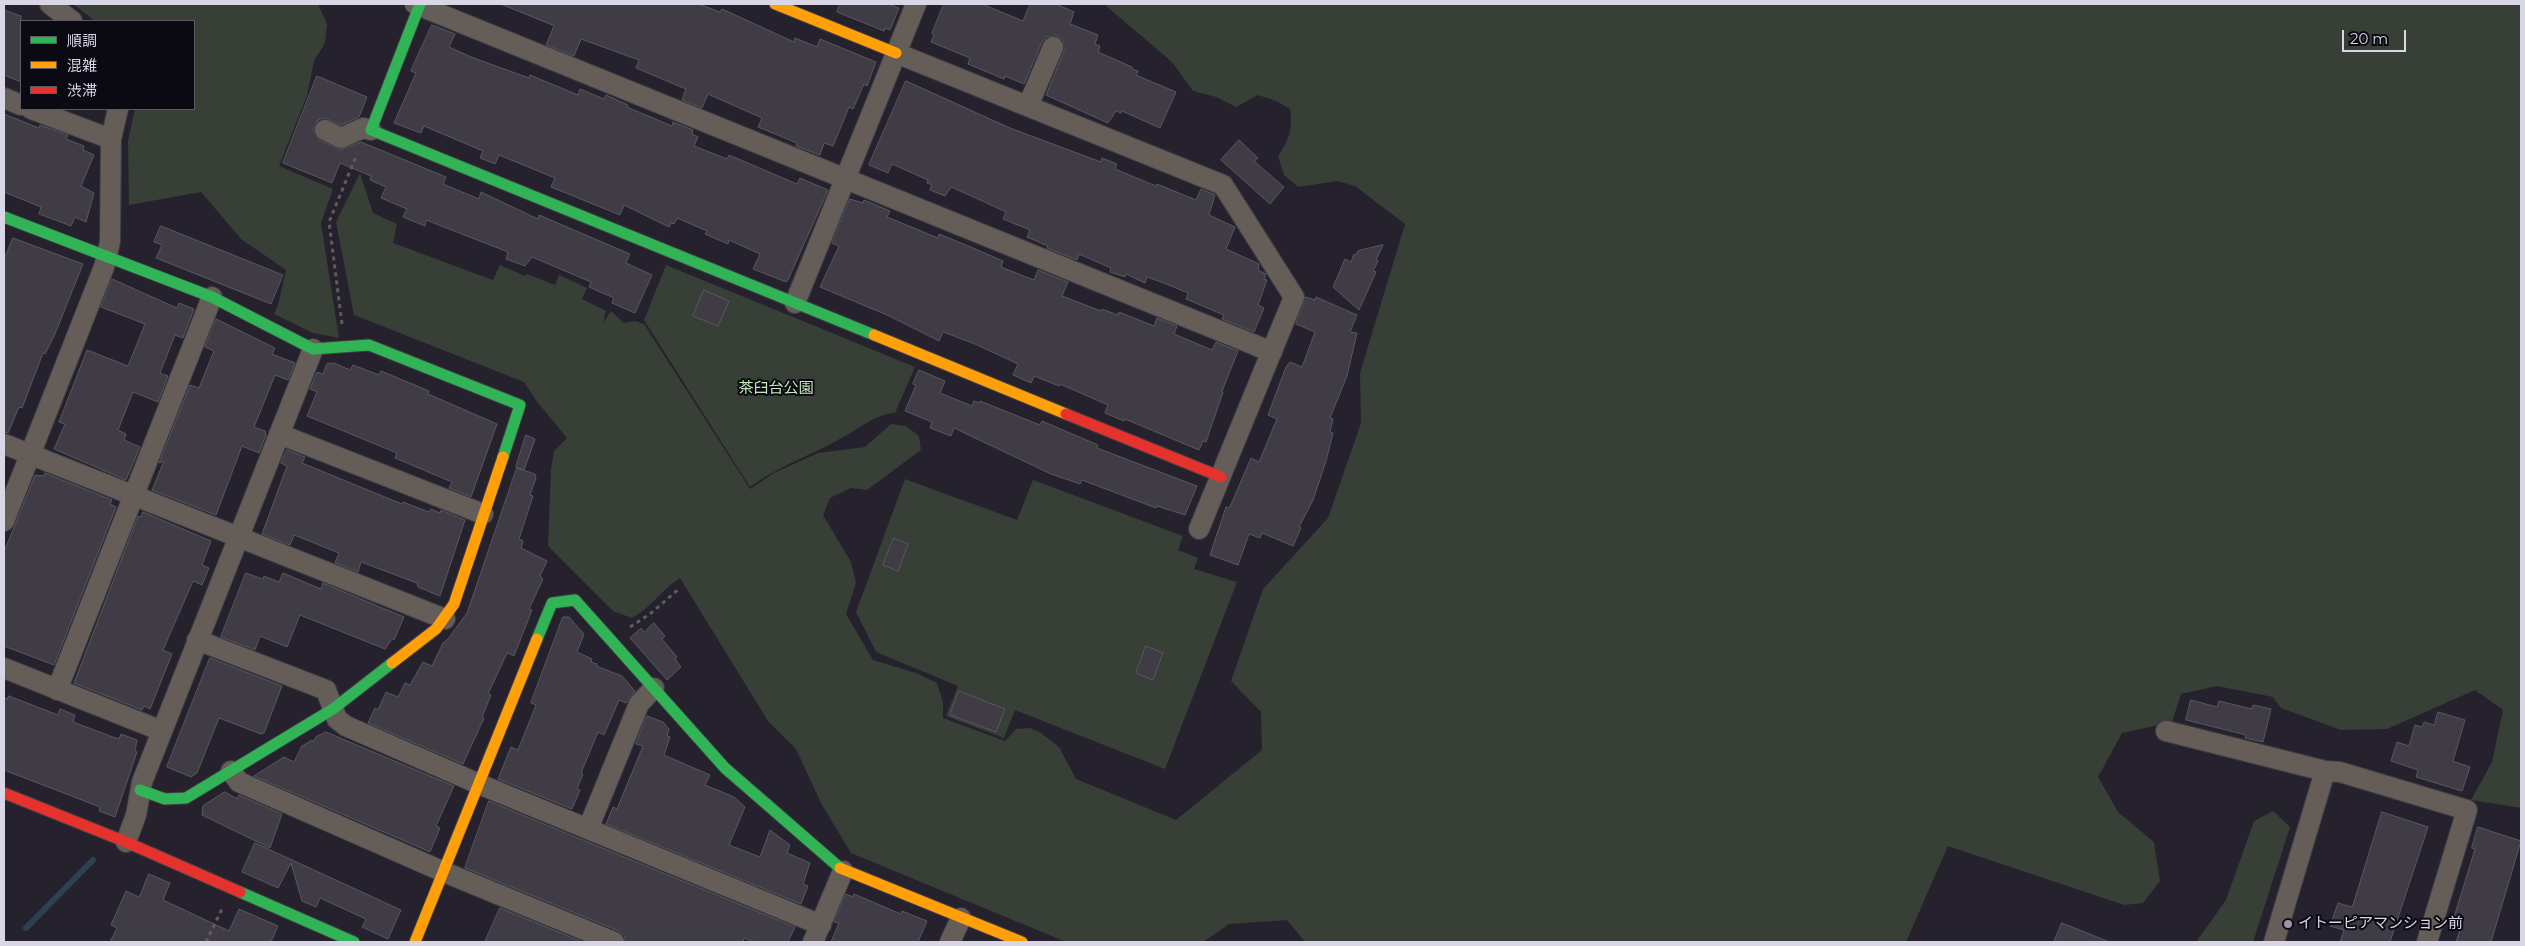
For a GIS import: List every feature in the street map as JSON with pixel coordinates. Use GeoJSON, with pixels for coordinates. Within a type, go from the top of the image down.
{"type":"FeatureCollection","features":[{"type":"Feature","properties":{"kind":"street"},"geometry":{"type":"LineString","coordinates":[[50,4],[71,20]]}},
{"type":"Feature","properties":{"kind":"street"},"geometry":{"type":"LineString","coordinates":[[371,130],[418,4],[844,180],[1272,352]]}},
{"type":"Feature","properties":{"kind":"street"},"geometry":{"type":"LineString","coordinates":[[775,4],[1223,185],[1294,296],[1199,528]]}},
{"type":"Feature","properties":{"kind":"street"},"geometry":{"type":"LineString","coordinates":[[795,303],[916,4]]}},
{"type":"Feature","properties":{"kind":"street"},"geometry":{"type":"LineString","coordinates":[[1028,106],[1053,47]]}},
{"type":"Feature","properties":{"kind":"street"},"geometry":{"type":"LineString","coordinates":[[4,98],[20,105]]}},
{"type":"Feature","properties":{"kind":"street"},"geometry":{"type":"LineString","coordinates":[[34,110],[111,139]]}},
{"type":"Feature","properties":{"kind":"street"},"geometry":{"type":"LineString","coordinates":[[4,521],[106,258],[110,242],[111,139],[118,110]]}},
{"type":"Feature","properties":{"kind":"street"},"geometry":{"type":"LineString","coordinates":[[325,130],[341,138],[363,128],[371,130],[1221,476]]}},
{"type":"Feature","properties":{"kind":"street"},"geometry":{"type":"LineString","coordinates":[[4,219],[212,297],[313,349],[370,346],[520,405],[454,604],[436,629],[333,709],[179,800],[165,799],[140,790]]}},
{"type":"Feature","properties":{"kind":"street"},"geometry":{"type":"LineString","coordinates":[[57,690],[212,297]]}},
{"type":"Feature","properties":{"kind":"street"},"geometry":{"type":"LineString","coordinates":[[126,842],[136,815],[140,790],[162,731],[313,349]]}},
{"type":"Feature","properties":{"kind":"street"},"geometry":{"type":"LineString","coordinates":[[279,434],[483,514]]}},
{"type":"Feature","properties":{"kind":"street"},"geometry":{"type":"LineString","coordinates":[[4,444],[445,619]]}},
{"type":"Feature","properties":{"kind":"street"},"geometry":{"type":"LineString","coordinates":[[415,942],[552,604],[575,600],[725,768],[843,871],[1022,942]]}},
{"type":"Feature","properties":{"kind":"street"},"geometry":{"type":"LineString","coordinates":[[197,640],[326,690],[337,719],[346,726],[588,829],[817,933],[843,871]]}},
{"type":"Feature","properties":{"kind":"street"},"geometry":{"type":"LineString","coordinates":[[4,668],[162,731]]}},
{"type":"Feature","properties":{"kind":"street"},"geometry":{"type":"LineString","coordinates":[[588,829],[639,704],[654,688]]}},
{"type":"Feature","properties":{"kind":"street"},"geometry":{"type":"LineString","coordinates":[[2166,731],[2324,771],[2340,772],[2467,810],[2427,942]]}},
{"type":"Feature","properties":{"kind":"street"},"geometry":{"type":"LineString","coordinates":[[231,771],[239,782],[444,872],[614,942]]}},
{"type":"Feature","properties":{"kind":"street"},"geometry":{"type":"LineString","coordinates":[[2274,942],[2324,771]]}},
{"type":"Feature","properties":{"kind":"street"},"geometry":{"type":"LineString","coordinates":[[4,793],[126,842],[354,942]]}},
{"type":"Feature","properties":{"kind":"street"},"geometry":{"type":"LineString","coordinates":[[950,942],[961,918]]}},
{"type":"Feature","properties":{"kind":"path"},"geometry":{"type":"LineString","coordinates":[[343,332],[330,222],[352,166]]}},
{"type":"Feature","properties":{"kind":"path"},"geometry":{"type":"LineString","coordinates":[[636,622],[650,614],[680,588]]}},
{"type":"Feature","properties":{"kind":"path"},"geometry":{"type":"LineString","coordinates":[[206,942],[226,902]]}},
{"type":"Feature","properties":{"kind":"green space"},"geometry":{"type":"Polygon","coordinates":[[[73,4],[318,4],[327,24],[325,43],[314,61],[307,96],[279,166],[333,189],[321,223],[339,338],[313,333],[274,314],[286,270],[241,239],[201,192],[129,205],[128,141],[135,110],[195,110],[195,20],[94,20],[73,4]]]}},
{"type":"Feature","properties":{"kind":"green space"},"geometry":{"type":"Polygon","coordinates":[[[1104,4],[2521,4],[2521,808],[2471,800],[2492,762],[2503,710],[2475,690],[2387,729],[2341,730],[2281,708],[2273,697],[2217,686],[2181,694],[2172,722],[2122,733],[2098,777],[2118,812],[2154,842],[2160,881],[2143,903],[2124,905],[1948,846],[1906,942],[1305,942],[1287,920],[1229,924],[1203,942],[1066,942],[851,853],[822,805],[796,749],[768,721],[680,578],[632,618],[613,611],[548,546],[551,469],[554,451],[567,438],[535,399],[524,382],[354,315],[336,222],[360,173],[373,213],[397,224],[393,243],[493,280],[500,265],[525,276],[527,274],[555,285],[559,275],[587,288],[582,299],[606,311],[603,323],[611,311],[624,323],[635,321],[644,324],[750,489],[774,473],[818,453],[865,447],[891,424],[906,426],[919,436],[921,450],[867,490],[851,488],[830,498],[823,515],[851,562],[856,583],[846,614],[873,660],[916,673],[937,683],[943,702],[943,718],[1005,741],[1016,729],[1030,728],[1041,733],[1059,747],[1076,779],[1176,820],[1262,750],[1261,712],[1231,681],[1263,589],[1328,518],[1361,423],[1360,373],[1405,224],[1355,186],[1338,181],[1298,187],[1284,175],[1278,156],[1289,134],[1291,123],[1290,109],[1276,101],[1258,95],[1236,107],[1216,97],[1193,91],[1172,62],[1104,4]]]}},
{"type":"Feature","properties":{"kind":"green space","name":"茶臼台公園"},"geometry":{"type":"Polygon","coordinates":[[[666,265],[915,367],[895,413],[875,419],[831,444],[774,472],[750,487],[644,320],[666,265]]]}},
{"type":"Feature","properties":{"kind":"green space"},"geometry":{"type":"Polygon","coordinates":[[[905,479],[1017,520],[1033,480],[1183,536],[1178,550],[1198,558],[1194,569],[1237,582],[1165,769],[1015,710],[1004,738],[946,716],[958,686],[876,652],[856,612],[905,479]]]}},
{"type":"Feature","properties":{"kind":"green space"},"geometry":{"type":"Polygon","coordinates":[[[2273,811],[2290,827],[2253,942],[2196,942],[2226,900],[2254,821],[2273,811]]]}},
{"type":"Feature","properties":{"kind":"building"},"geometry":{"type":"Polygon","coordinates":[[[501,4],[699,4],[720,12],[722,9],[794,42],[795,38],[817,47],[820,39],[876,62],[867,86],[864,84],[853,109],[849,107],[833,146],[824,143],[820,155],[796,146],[797,143],[758,127],[762,118],[708,94],[702,108],[682,100],[686,89],[636,68],[639,60],[581,39],[574,56],[546,45],[554,26],[501,4]]]}},
{"type":"Feature","properties":{"kind":"building"},"geometry":{"type":"Polygon","coordinates":[[[840,4],[889,4],[899,8],[890,30],[885,28],[884,31],[837,12],[840,4]]]}},
{"type":"Feature","properties":{"kind":"building"},"geometry":{"type":"Polygon","coordinates":[[[944,4],[982,4],[1023,21],[1030,4],[1056,4],[1074,12],[1070,24],[1098,35],[1095,44],[1100,46],[1098,52],[1132,67],[1132,69],[1138,71],[1136,75],[1176,92],[1160,128],[1122,111],[1121,113],[1116,111],[1108,123],[1046,95],[1064,51],[1063,40],[1057,36],[1046,37],[1042,42],[1024,84],[1005,76],[1004,79],[968,64],[970,58],[931,42],[934,35],[932,34],[944,4]]]}},
{"type":"Feature","properties":{"kind":"building"},"geometry":{"type":"Polygon","coordinates":[[[4,10],[21,16],[20,82],[4,75],[4,10]]]}},
{"type":"Feature","properties":{"kind":"building"},"geometry":{"type":"Polygon","coordinates":[[[432,25],[455,34],[449,47],[471,57],[529,78],[530,75],[578,95],[580,89],[604,99],[606,95],[628,105],[627,107],[672,126],[673,122],[693,130],[692,134],[698,137],[694,146],[727,159],[729,155],[797,184],[800,178],[828,190],[788,280],[786,282],[753,269],[760,254],[729,240],[728,244],[705,234],[707,231],[677,218],[674,224],[671,223],[669,227],[624,205],[620,215],[551,187],[555,178],[499,155],[495,164],[480,158],[483,151],[424,126],[421,133],[394,123],[416,73],[411,71],[432,25]]]}},
{"type":"Feature","properties":{"kind":"building"},"geometry":{"type":"Polygon","coordinates":[[[317,76],[367,97],[359,117],[341,125],[325,118],[318,120],[313,130],[319,140],[340,150],[361,142],[446,177],[443,184],[479,199],[481,192],[538,219],[539,215],[630,254],[626,263],[652,275],[635,313],[612,303],[614,298],[589,287],[591,282],[532,257],[525,266],[506,259],[508,252],[426,220],[425,226],[403,217],[407,209],[381,198],[386,187],[370,180],[371,176],[340,163],[332,183],[283,163],[317,76]]]}},
{"type":"Feature","properties":{"kind":"building"},"geometry":{"type":"Polygon","coordinates":[[[906,81],[1010,128],[1101,162],[1102,158],[1117,164],[1115,169],[1156,186],[1157,184],[1196,200],[1201,189],[1215,195],[1209,215],[1235,227],[1226,249],[1259,264],[1258,270],[1266,274],[1264,279],[1267,280],[1258,305],[1264,308],[1254,332],[1222,319],[1224,315],[1186,299],[1188,293],[1164,283],[1147,277],[1145,283],[1126,274],[1125,277],[1110,272],[1111,268],[1079,254],[1077,260],[1047,248],[1048,246],[1027,237],[1030,230],[1003,219],[1006,212],[951,187],[945,196],[930,190],[932,185],[927,183],[928,180],[892,164],[888,173],[869,165],[906,81]]]}},
{"type":"Feature","properties":{"kind":"building"},"geometry":{"type":"Polygon","coordinates":[[[4,114],[39,128],[40,125],[68,135],[66,139],[84,146],[83,150],[94,155],[81,186],[94,193],[86,222],[75,217],[71,226],[39,214],[41,207],[4,192],[4,114]]]}},
{"type":"Feature","properties":{"kind":"building"},"geometry":{"type":"Polygon","coordinates":[[[1239,140],[1258,158],[1254,161],[1284,187],[1270,204],[1221,160],[1239,140]]]}},
{"type":"Feature","properties":{"kind":"building"},"geometry":{"type":"Polygon","coordinates":[[[850,199],[863,203],[864,200],[890,211],[887,217],[938,238],[939,234],[966,245],[1003,261],[1001,267],[1034,280],[1038,270],[1068,282],[1062,296],[1101,311],[1102,309],[1118,315],[1119,312],[1154,326],[1157,318],[1177,326],[1174,334],[1212,350],[1216,342],[1238,351],[1222,391],[1206,442],[1203,441],[1199,450],[1125,419],[1124,421],[1105,413],[1108,405],[1060,384],[1059,386],[1034,376],[1031,383],[1013,375],[1018,364],[975,344],[943,332],[939,341],[887,315],[820,287],[839,246],[832,243],[850,199]]]}},
{"type":"Feature","properties":{"kind":"building"},"geometry":{"type":"Polygon","coordinates":[[[161,226],[283,275],[271,304],[156,258],[162,245],[154,242],[161,226]]]}},
{"type":"Feature","properties":{"kind":"building"},"geometry":{"type":"Polygon","coordinates":[[[13,238],[83,264],[55,334],[45,354],[43,353],[22,408],[19,407],[8,433],[4,432],[4,260],[13,238]]]}},
{"type":"Feature","properties":{"kind":"building"},"geometry":{"type":"Polygon","coordinates":[[[1383,245],[1373,271],[1376,272],[1359,310],[1333,287],[1345,259],[1351,262],[1354,254],[1356,255],[1358,251],[1383,245]]]}},
{"type":"Feature","properties":{"kind":"building"},"geometry":{"type":"Polygon","coordinates":[[[112,279],[177,308],[179,303],[194,309],[183,338],[175,335],[160,373],[168,376],[158,402],[133,392],[118,430],[126,434],[124,440],[140,447],[126,480],[54,449],[65,424],[59,422],[87,350],[128,366],[145,324],[101,307],[112,279]]]}},
{"type":"Feature","properties":{"kind":"building"},"geometry":{"type":"Polygon","coordinates":[[[704,290],[729,301],[718,326],[693,316],[704,290]]]}},
{"type":"Feature","properties":{"kind":"building"},"geometry":{"type":"Polygon","coordinates":[[[1306,297],[1315,300],[1316,297],[1357,315],[1350,332],[1357,333],[1347,376],[1330,418],[1333,419],[1330,432],[1333,433],[1326,461],[1313,500],[1299,527],[1301,528],[1293,546],[1262,533],[1260,538],[1249,534],[1238,565],[1210,555],[1226,507],[1229,508],[1251,458],[1259,462],[1277,419],[1268,415],[1286,367],[1290,362],[1302,367],[1315,332],[1296,324],[1306,297]]]}},
{"type":"Feature","properties":{"kind":"building"},"geometry":{"type":"Polygon","coordinates":[[[216,319],[275,348],[272,354],[295,363],[288,380],[275,375],[254,427],[265,431],[266,435],[259,453],[242,446],[216,515],[152,490],[164,461],[159,463],[190,385],[199,388],[214,351],[205,347],[216,319]]]}},
{"type":"Feature","properties":{"kind":"building"},"geometry":{"type":"Polygon","coordinates":[[[334,363],[350,370],[353,365],[379,375],[381,371],[429,391],[428,394],[497,424],[471,497],[449,488],[452,482],[395,458],[397,453],[307,416],[317,392],[310,389],[317,372],[323,374],[327,364],[334,363]]]}},
{"type":"Feature","properties":{"kind":"building"},"geometry":{"type":"Polygon","coordinates":[[[919,370],[945,381],[940,393],[972,406],[974,401],[979,403],[980,401],[1040,425],[1042,421],[1098,445],[1097,448],[1197,486],[1185,515],[1157,506],[1156,508],[1082,480],[1080,484],[1051,474],[954,428],[951,436],[930,428],[932,422],[905,411],[916,385],[913,384],[919,370]]]}},
{"type":"Feature","properties":{"kind":"building"},"geometry":{"type":"Polygon","coordinates":[[[526,435],[535,439],[524,470],[516,467],[526,435]]]}},
{"type":"Feature","properties":{"kind":"building"},"geometry":{"type":"Polygon","coordinates":[[[287,450],[305,457],[302,463],[402,504],[403,502],[429,512],[431,509],[440,513],[441,510],[465,520],[440,596],[418,587],[417,583],[361,562],[358,572],[335,563],[339,553],[294,535],[290,545],[262,534],[287,466],[281,463],[287,450]]]}},
{"type":"Feature","properties":{"kind":"building"},"geometry":{"type":"Polygon","coordinates":[[[517,468],[535,474],[536,478],[530,495],[533,496],[519,539],[523,541],[521,548],[547,561],[540,576],[543,579],[529,609],[532,610],[514,656],[507,653],[488,694],[491,695],[482,717],[484,718],[463,764],[368,723],[375,708],[378,710],[386,692],[398,697],[405,683],[410,685],[423,662],[432,666],[443,643],[467,613],[517,468]]]}},
{"type":"Feature","properties":{"kind":"building"},"geometry":{"type":"Polygon","coordinates":[[[45,473],[112,500],[110,504],[116,507],[54,665],[4,646],[4,552],[35,475],[44,476],[45,473]]]}},
{"type":"Feature","properties":{"kind":"building"},"geometry":{"type":"Polygon","coordinates":[[[143,512],[211,541],[202,565],[209,568],[202,585],[193,581],[163,650],[172,654],[150,709],[144,706],[142,710],[74,683],[138,516],[141,517],[143,512]]]}},
{"type":"Feature","properties":{"kind":"building"},"geometry":{"type":"Polygon","coordinates":[[[894,538],[908,544],[898,571],[883,565],[894,538]]]}},
{"type":"Feature","properties":{"kind":"building"},"geometry":{"type":"Polygon","coordinates":[[[246,573],[263,579],[264,576],[279,582],[283,573],[321,589],[323,583],[404,617],[394,640],[392,639],[385,649],[300,615],[287,647],[260,636],[255,650],[221,637],[246,573]]]}},
{"type":"Feature","properties":{"kind":"building"},"geometry":{"type":"Polygon","coordinates":[[[563,617],[569,617],[584,634],[577,652],[592,659],[591,662],[597,664],[596,666],[622,676],[635,691],[626,703],[619,700],[604,735],[598,732],[581,773],[583,774],[577,789],[580,790],[572,809],[498,779],[511,747],[518,750],[536,705],[531,703],[563,617]]]}},
{"type":"Feature","properties":{"kind":"building"},"geometry":{"type":"Polygon","coordinates":[[[654,623],[665,636],[662,639],[677,657],[675,659],[681,667],[667,680],[630,638],[641,628],[644,632],[654,623]]]}},
{"type":"Feature","properties":{"kind":"building"},"geometry":{"type":"Polygon","coordinates":[[[1146,646],[1163,653],[1153,680],[1136,673],[1146,646]]]}},
{"type":"Feature","properties":{"kind":"building"},"geometry":{"type":"Polygon","coordinates":[[[210,658],[282,686],[264,733],[261,734],[219,718],[197,773],[191,777],[167,767],[210,658]]]}},
{"type":"Feature","properties":{"kind":"building"},"geometry":{"type":"Polygon","coordinates":[[[959,691],[1005,709],[996,732],[950,715],[959,691]]]}},
{"type":"Feature","properties":{"kind":"building"},"geometry":{"type":"Polygon","coordinates":[[[9,696],[58,715],[60,709],[75,715],[73,722],[113,737],[119,739],[121,734],[137,740],[135,751],[137,752],[115,817],[99,811],[100,807],[4,770],[4,698],[7,699],[9,696]]]}},
{"type":"Feature","properties":{"kind":"building"},"geometry":{"type":"Polygon","coordinates":[[[2191,700],[2217,707],[2219,701],[2252,709],[2253,705],[2271,709],[2263,742],[2245,738],[2246,735],[2186,720],[2191,700]]]}},
{"type":"Feature","properties":{"kind":"building"},"geometry":{"type":"Polygon","coordinates":[[[2438,712],[2465,720],[2453,761],[2470,767],[2462,791],[2416,777],[2418,770],[2391,761],[2397,742],[2409,746],[2415,725],[2422,727],[2424,722],[2434,725],[2438,712]]]}},
{"type":"Feature","properties":{"kind":"building"},"geometry":{"type":"Polygon","coordinates":[[[647,716],[663,722],[669,729],[667,736],[670,737],[664,755],[710,775],[705,785],[734,797],[745,807],[729,845],[760,857],[770,830],[790,845],[787,853],[810,863],[803,884],[808,886],[801,904],[606,824],[613,807],[617,809],[643,746],[636,744],[647,716]]]}},
{"type":"Feature","properties":{"kind":"building"},"geometry":{"type":"Polygon","coordinates":[[[326,732],[454,786],[436,826],[440,828],[430,852],[254,776],[284,757],[294,762],[302,746],[312,740],[314,741],[316,737],[326,732]]]}},
{"type":"Feature","properties":{"kind":"building"},"geometry":{"type":"Polygon","coordinates":[[[225,792],[237,799],[239,795],[282,814],[270,848],[202,815],[203,806],[225,792]]]}},
{"type":"Feature","properties":{"kind":"building"},"geometry":{"type":"Polygon","coordinates":[[[489,801],[795,927],[788,942],[754,942],[744,938],[743,942],[626,942],[624,935],[619,931],[465,868],[489,801]]]}},
{"type":"Feature","properties":{"kind":"building"},"geometry":{"type":"Polygon","coordinates":[[[2382,812],[2428,827],[2390,942],[2340,942],[2344,930],[2330,926],[2338,903],[2352,907],[2382,812]]]}},
{"type":"Feature","properties":{"kind":"building"},"geometry":{"type":"Polygon","coordinates":[[[2478,827],[2521,841],[2491,942],[2456,942],[2461,927],[2452,924],[2475,849],[2472,848],[2478,827]]]}},
{"type":"Feature","properties":{"kind":"building"},"geometry":{"type":"Polygon","coordinates":[[[255,843],[401,910],[388,939],[362,927],[366,919],[320,898],[316,907],[302,901],[291,863],[278,888],[242,872],[255,843]]]}},
{"type":"Feature","properties":{"kind":"building"},"geometry":{"type":"Polygon","coordinates":[[[149,874],[170,883],[163,900],[229,931],[239,909],[278,926],[271,942],[110,942],[117,928],[111,925],[126,891],[139,897],[149,874]]]}},
{"type":"Feature","properties":{"kind":"building"},"geometry":{"type":"Polygon","coordinates":[[[846,894],[853,897],[854,894],[901,914],[902,911],[927,921],[918,942],[831,942],[839,923],[834,922],[846,894]]]}},
{"type":"Feature","properties":{"kind":"building"},"geometry":{"type":"Polygon","coordinates":[[[500,908],[583,942],[485,942],[500,908]]]}},
{"type":"Feature","properties":{"kind":"building"},"geometry":{"type":"Polygon","coordinates":[[[2062,923],[2107,941],[2107,942],[2054,942],[2062,923]]]}},
{"type":"Feature","properties":{"kind":"waterway"},"geometry":{"type":"LineString","coordinates":[[26,928],[93,860]]}},
{"type":"Feature","properties":{"kind":"traffic: fast"},"geometry":{"type":"LineString","coordinates":[[420,4],[371,130],[874,335]]}},
{"type":"Feature","properties":{"kind":"traffic: fast"},"geometry":{"type":"LineString","coordinates":[[4,217],[212,297],[313,349],[369,345],[520,405],[503,457]]}},
{"type":"Feature","properties":{"kind":"traffic: fast"},"geometry":{"type":"LineString","coordinates":[[537,639],[552,603],[575,600],[725,768],[840,868]]}},
{"type":"Feature","properties":{"kind":"traffic: fast"},"geometry":{"type":"LineString","coordinates":[[140,790],[165,799],[186,798],[333,709],[392,663]]}},
{"type":"Feature","properties":{"kind":"traffic: fast"},"geometry":{"type":"LineString","coordinates":[[240,892],[354,942]]}},
{"type":"Feature","properties":{"kind":"traffic: slow"},"geometry":{"type":"LineString","coordinates":[[775,4],[896,53]]}},
{"type":"Feature","properties":{"kind":"traffic: slow"},"geometry":{"type":"LineString","coordinates":[[874,335],[1066,414]]}},
{"type":"Feature","properties":{"kind":"traffic: slow"},"geometry":{"type":"LineString","coordinates":[[392,663],[436,629],[454,604],[503,457]]}},
{"type":"Feature","properties":{"kind":"traffic: slow"},"geometry":{"type":"LineString","coordinates":[[415,942],[537,639]]}},
{"type":"Feature","properties":{"kind":"traffic: slow"},"geometry":{"type":"LineString","coordinates":[[840,868],[1022,942]]}},
{"type":"Feature","properties":{"kind":"traffic: jam"},"geometry":{"type":"LineString","coordinates":[[1066,414],[1221,477]]}},
{"type":"Feature","properties":{"kind":"traffic: jam"},"geometry":{"type":"LineString","coordinates":[[4,793],[126,842],[240,892]]}},
{"type":"Feature","properties":{"kind":"place","name":"イトーピアマンション前"},"geometry":{"type":"Point","coordinates":[2288,924]}}]}
